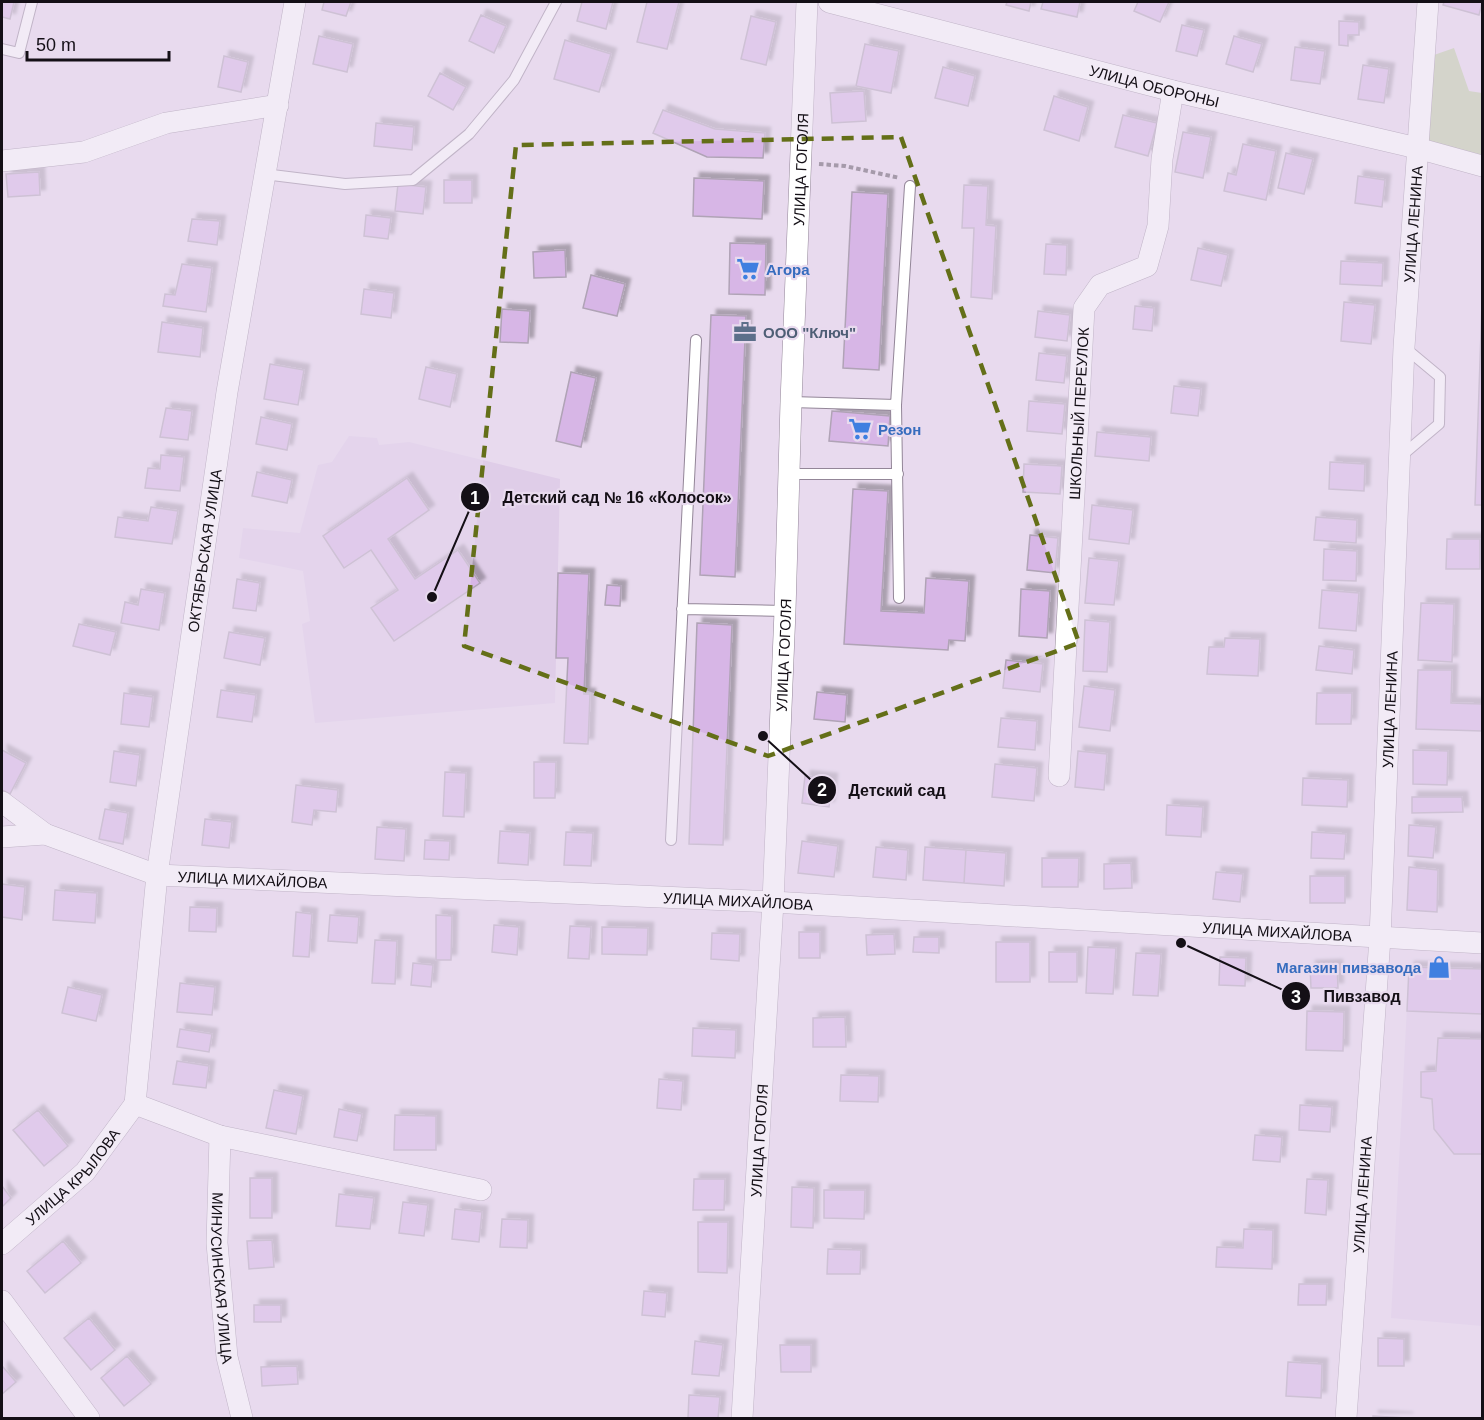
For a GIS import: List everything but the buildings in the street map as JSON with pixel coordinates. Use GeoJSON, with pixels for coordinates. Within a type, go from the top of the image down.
{"type":"FeatureCollection","features":[{"type":"Feature","properties":{"kind":"street","name":"ОКТЯБРЬСКАЯ УЛИЦА"},"geometry":{"type":"LineString","coordinates":[[135,1104],[157,875],[227,392],[295,2]]}},
{"type":"Feature","properties":{"kind":"street","name":"УЛИЦА ГОГОЛЯ"},"geometry":{"type":"LineString","coordinates":[[742,1419],[773,902],[807,2]]}},
{"type":"Feature","properties":{"kind":"street","name":"УЛИЦА ОБОРОНЫ"},"geometry":{"type":"LineString","coordinates":[[828,2],[1173,92],[1417,148],[1482,166]]}},
{"type":"Feature","properties":{"kind":"street","name":"УЛИЦА ЛЕНИНА"},"geometry":{"type":"LineString","coordinates":[[1346,1419],[1380,938],[1404,347],[1428,2]]}},
{"type":"Feature","properties":{"kind":"street","name":"ШКОЛЬНЫЙ ПЕРЕУЛОК"},"geometry":{"type":"LineString","coordinates":[[1059,776],[1084,308],[1100,285],[1147,266],[1158,226],[1162,159],[1173,92]]}},
{"type":"Feature","properties":{"kind":"street"},"geometry":{"type":"LineString","coordinates":[[2,161],[84,152],[166,123],[278,105]]}},
{"type":"Feature","properties":{"kind":"street"},"geometry":{"type":"LineString","coordinates":[[2,802],[45,834]]}},
{"type":"Feature","properties":{"kind":"street","name":"УЛИЦА МИХАЙЛОВА"},"geometry":{"type":"LineString","coordinates":[[2,837],[45,834],[157,875],[773,902],[1482,943]]}},
{"type":"Feature","properties":{"kind":"street"},"geometry":{"type":"LineString","coordinates":[[135,1104],[220,1136],[481,1190]]}},
{"type":"Feature","properties":{"kind":"street","name":"УЛИЦА КРЫЛОВА"},"geometry":{"type":"LineString","coordinates":[[2,1244],[85,1172],[135,1104]]}},
{"type":"Feature","properties":{"kind":"street","name":"МИНУСИНСКАЯ УЛИЦА"},"geometry":{"type":"LineString","coordinates":[[220,1136],[217,1243],[227,1357],[242,1419]]}},
{"type":"Feature","properties":{"kind":"street"},"geometry":{"type":"LineString","coordinates":[[2,1301],[89,1419]]}},
{"type":"Feature","properties":{"kind":"lane"},"geometry":{"type":"LineString","coordinates":[[2,49],[19,53],[32,2]]}},
{"type":"Feature","properties":{"kind":"lane"},"geometry":{"type":"LineString","coordinates":[[264,174],[345,184],[413,180],[469,134],[514,80],[556,2]]}},
{"type":"Feature","properties":{"kind":"lane"},"geometry":{"type":"LineString","coordinates":[[899,598],[897,405],[910,186]]}},
{"type":"Feature","properties":{"kind":"lane"},"geometry":{"type":"LineString","coordinates":[[671,840],[696,340]]}},
{"type":"Feature","properties":{"kind":"lane"},"geometry":{"type":"LineString","coordinates":[[1400,457],[1439,424],[1440,377],[1404,347]]}},
{"type":"Feature","properties":{"kind":"lane"},"geometry":{"type":"LineString","coordinates":[[791,402],[897,405]]}},
{"type":"Feature","properties":{"kind":"lane"},"geometry":{"type":"LineString","coordinates":[[789,474],[898,474]]}},
{"type":"Feature","properties":{"kind":"lane"},"geometry":{"type":"LineString","coordinates":[[682,609],[785,611]]}},
{"type":"Feature","properties":{"kind":"path"},"geometry":{"type":"LineString","coordinates":[[800,162],[845,166],[900,178],[910,186]]}},
{"type":"Feature","properties":{"kind":"highlighted area"},"geometry":{"type":"Polygon","coordinates":[[[901,137],[1079,643],[768,756],[464,646],[516,145],[901,137]]]}},
{"type":"Feature","properties":{"kind":"shaded area"},"geometry":{"type":"Polygon","coordinates":[[[349,436],[377,438],[379,445],[409,442],[560,479],[555,703],[315,723],[302,624],[310,621],[303,571],[239,558],[243,528],[300,533],[318,465],[332,462],[349,436]]]}},
{"type":"Feature","properties":{"kind":"shaded area"},"geometry":{"type":"Polygon","coordinates":[[[1409,967],[1482,969],[1482,1326],[1391,1318],[1409,967]]]}},
{"type":"Feature","properties":{"kind":"green space"},"geometry":{"type":"Polygon","coordinates":[[[1454,48],[1469,91],[1482,93],[1482,155],[1425,140],[1434,55],[1454,48]]]}},
{"type":"Feature","properties":{"kind":"place","name":"Агора"},"geometry":{"type":"Point","coordinates":[748,269]}},
{"type":"Feature","properties":{"kind":"place","name":"ООО \"Ключ\""},"geometry":{"type":"Point","coordinates":[745,332]}},
{"type":"Feature","properties":{"kind":"place","name":"Резон"},"geometry":{"type":"Point","coordinates":[860,429]}},
{"type":"Feature","properties":{"kind":"place","name":"Детский сад № 16 «Колосок»"},"geometry":{"type":"Point","coordinates":[432,597]}},
{"type":"Feature","properties":{"kind":"place","name":"Детский сад"},"geometry":{"type":"Point","coordinates":[763,736]}},
{"type":"Feature","properties":{"kind":"place","name":"Пивзавод"},"geometry":{"type":"Point","coordinates":[1181,943]}},
{"type":"Feature","properties":{"kind":"place","name":"Магазин пивзавода"},"geometry":{"type":"Point","coordinates":[1439,967]}}]}
